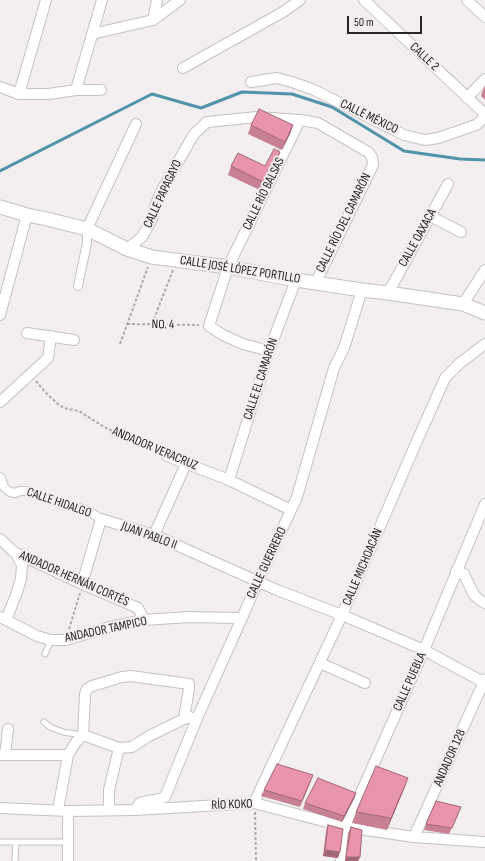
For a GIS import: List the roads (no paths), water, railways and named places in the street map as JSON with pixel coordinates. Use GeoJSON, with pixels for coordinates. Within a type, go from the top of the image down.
{"type":"FeatureCollection","features":[{"type":"Feature","properties":{"kind":"street"},"geometry":{"type":"LineString","coordinates":[[19,94],[46,0]]}},
{"type":"Feature","properties":{"kind":"street"},"geometry":{"type":"LineString","coordinates":[[76,90],[102,0]]}},
{"type":"Feature","properties":{"kind":"street"},"geometry":{"type":"LineString","coordinates":[[153,20],[157,0]]}},
{"type":"Feature","properties":{"kind":"street"},"geometry":{"type":"LineString","coordinates":[[92,34],[153,20],[180,0]]}},
{"type":"Feature","properties":{"kind":"street"},"geometry":{"type":"LineString","coordinates":[[183,68],[283,12],[300,0]]}},
{"type":"Feature","properties":{"kind":"street","name":"CALLE 2"},"geometry":{"type":"LineString","coordinates":[[364,0],[485,115]]}},
{"type":"Feature","properties":{"kind":"street"},"geometry":{"type":"LineString","coordinates":[[467,0],[485,17]]}},
{"type":"Feature","properties":{"kind":"street","name":"CALLE MÉXICO"},"geometry":{"type":"LineString","coordinates":[[251,82],[277,78],[292,82],[312,89],[404,135],[425,140],[438,138],[476,125],[485,115]]}},
{"type":"Feature","properties":{"kind":"street"},"geometry":{"type":"LineString","coordinates":[[468,98],[485,79]]}},
{"type":"Feature","properties":{"kind":"street"},"geometry":{"type":"LineString","coordinates":[[0,87],[19,94],[49,94],[76,90],[101,90]]}},
{"type":"Feature","properties":{"kind":"street","name":"CALLE PAPAGAYO"},"geometry":{"type":"LineString","coordinates":[[127,249],[142,237],[152,219],[155,206],[162,190],[194,134],[207,122],[257,117],[300,120]]}},
{"type":"Feature","properties":{"kind":"street","name":"CALLE RÍO DEL CAMARÓN"},"geometry":{"type":"LineString","coordinates":[[300,120],[318,122],[368,152],[372,157],[373,165],[316,282]]}},
{"type":"Feature","properties":{"kind":"street","name":"CALLE RÍO BALSAS"},"geometry":{"type":"LineString","coordinates":[[228,267],[300,120]]}},
{"type":"Feature","properties":{"kind":"street"},"geometry":{"type":"LineString","coordinates":[[78,286],[87,243],[87,229],[136,124]]}},
{"type":"Feature","properties":{"kind":"street","name":"CALLE OAXACA"},"geometry":{"type":"LineString","coordinates":[[388,293],[448,184]]}},
{"type":"Feature","properties":{"kind":"street","name":"CALLE JOSÉ LÓPEZ PORTILLO"},"geometry":{"type":"LineString","coordinates":[[0,207],[87,229],[127,249],[152,256],[228,267],[296,280],[463,304],[485,313]]}},
{"type":"Feature","properties":{"kind":"street"},"geometry":{"type":"LineString","coordinates":[[0,314],[27,215]]}},
{"type":"Feature","properties":{"kind":"street"},"geometry":{"type":"LineString","coordinates":[[430,216],[461,232]]}},
{"type":"Feature","properties":{"kind":"street"},"geometry":{"type":"LineString","coordinates":[[228,267],[209,326],[236,341],[269,351]]}},
{"type":"Feature","properties":{"kind":"street"},"geometry":{"type":"LineString","coordinates":[[463,304],[485,270]]}},
{"type":"Feature","properties":{"kind":"street","name":"CALLE EL CAMARÓN"},"geometry":{"type":"LineString","coordinates":[[229,480],[269,351],[296,280]]}},
{"type":"Feature","properties":{"kind":"street","name":"CALLE GUERRERO"},"geometry":{"type":"LineString","coordinates":[[135,810],[140,803],[160,799],[165,796],[198,716],[297,497],[334,368],[344,348],[362,290]]}},
{"type":"Feature","properties":{"kind":"street"},"geometry":{"type":"LineString","coordinates":[[27,333],[74,340]]}},
{"type":"Feature","properties":{"kind":"street"},"geometry":{"type":"LineString","coordinates":[[0,402],[48,358],[51,336]]}},
{"type":"Feature","properties":{"kind":"street","name":"CALLE MICHOACÁN"},"geometry":{"type":"LineString","coordinates":[[254,803],[342,615],[445,378],[460,363],[485,344]]}},
{"type":"Feature","properties":{"kind":"street","name":"ANDADOR VERACRUZ"},"geometry":{"type":"LineString","coordinates":[[168,456],[229,480],[291,510]]}},
{"type":"Feature","properties":{"kind":"street"},"geometry":{"type":"LineString","coordinates":[[154,536],[186,464]]}},
{"type":"Feature","properties":{"kind":"street","name":"CALLE HIDALGO"},"geometry":{"type":"LineString","coordinates":[[0,478],[4,487],[10,492],[15,493],[27,491],[62,505],[72,506],[88,511],[101,519]]}},
{"type":"Feature","properties":{"kind":"street","name":"CALLE PUEBLA"},"geometry":{"type":"LineString","coordinates":[[341,861],[346,827],[424,650],[485,504]]}},
{"type":"Feature","properties":{"kind":"street"},"geometry":{"type":"LineString","coordinates":[[82,584],[101,519]]}},
{"type":"Feature","properties":{"kind":"street","name":"JUAN PABLO II"},"geometry":{"type":"LineString","coordinates":[[101,519],[154,536],[276,590],[342,615],[424,650],[485,681]]}},
{"type":"Feature","properties":{"kind":"street","name":"ANDADOR HERNÁN CORTÉS"},"geometry":{"type":"LineString","coordinates":[[0,539],[14,552],[138,608],[144,620]]}},
{"type":"Feature","properties":{"kind":"street"},"geometry":{"type":"LineString","coordinates":[[3,618],[16,595],[21,580],[22,565],[14,552]]}},
{"type":"Feature","properties":{"kind":"street"},"geometry":{"type":"LineString","coordinates":[[456,571],[464,574],[474,595],[485,603]]}},
{"type":"Feature","properties":{"kind":"street","name":"ANDADOR TAMPICO"},"geometry":{"type":"LineString","coordinates":[[3,618],[37,636],[51,640],[66,640],[110,627],[144,620],[189,617],[242,618]]}},
{"type":"Feature","properties":{"kind":"street"},"geometry":{"type":"LineString","coordinates":[[320,663],[365,683]]}},
{"type":"Feature","properties":{"kind":"street"},"geometry":{"type":"LineString","coordinates":[[58,810],[68,755],[76,742],[83,735],[85,694],[87,689],[92,686],[122,677],[131,676],[189,684],[184,719]]}},
{"type":"Feature","properties":{"kind":"street","name":"ANDADOR 128"},"geometry":{"type":"LineString","coordinates":[[414,837],[485,681]]}},
{"type":"Feature","properties":{"kind":"street"},"geometry":{"type":"LineString","coordinates":[[83,735],[119,748],[132,747],[149,736],[184,719],[198,716]]}},
{"type":"Feature","properties":{"kind":"street"},"geometry":{"type":"LineString","coordinates":[[8,729],[3,755],[68,755]]}},
{"type":"Feature","properties":{"kind":"street"},"geometry":{"type":"LineString","coordinates":[[109,810],[109,790],[119,748]]}},
{"type":"Feature","properties":{"kind":"street","name":"RÍO KOKO"},"geometry":{"type":"LineString","coordinates":[[0,808],[68,811],[135,810],[254,803],[346,827],[414,837],[485,842]]}},
{"type":"Feature","properties":{"kind":"street"},"geometry":{"type":"LineString","coordinates":[[68,811],[68,861]]}},
{"type":"Feature","properties":{"kind":"lane"},"geometry":{"type":"LineString","coordinates":[[45,654],[51,640]]}},
{"type":"Feature","properties":{"kind":"lane"},"geometry":{"type":"LineString","coordinates":[[44,722],[50,727],[63,732],[83,735]]}},
{"type":"Feature","properties":{"kind":"lane"},"geometry":{"type":"LineString","coordinates":[[0,842],[68,842]]}},
{"type":"Feature","properties":{"kind":"lane"},"geometry":{"type":"LineString","coordinates":[[15,861],[16,842]]}},
{"type":"Feature","properties":{"kind":"waterway"},"geometry":{"type":"LineString","coordinates":[[0,171],[152,94],[201,108],[242,92],[292,94],[332,107],[404,151],[460,159],[485,160]]}}]}
